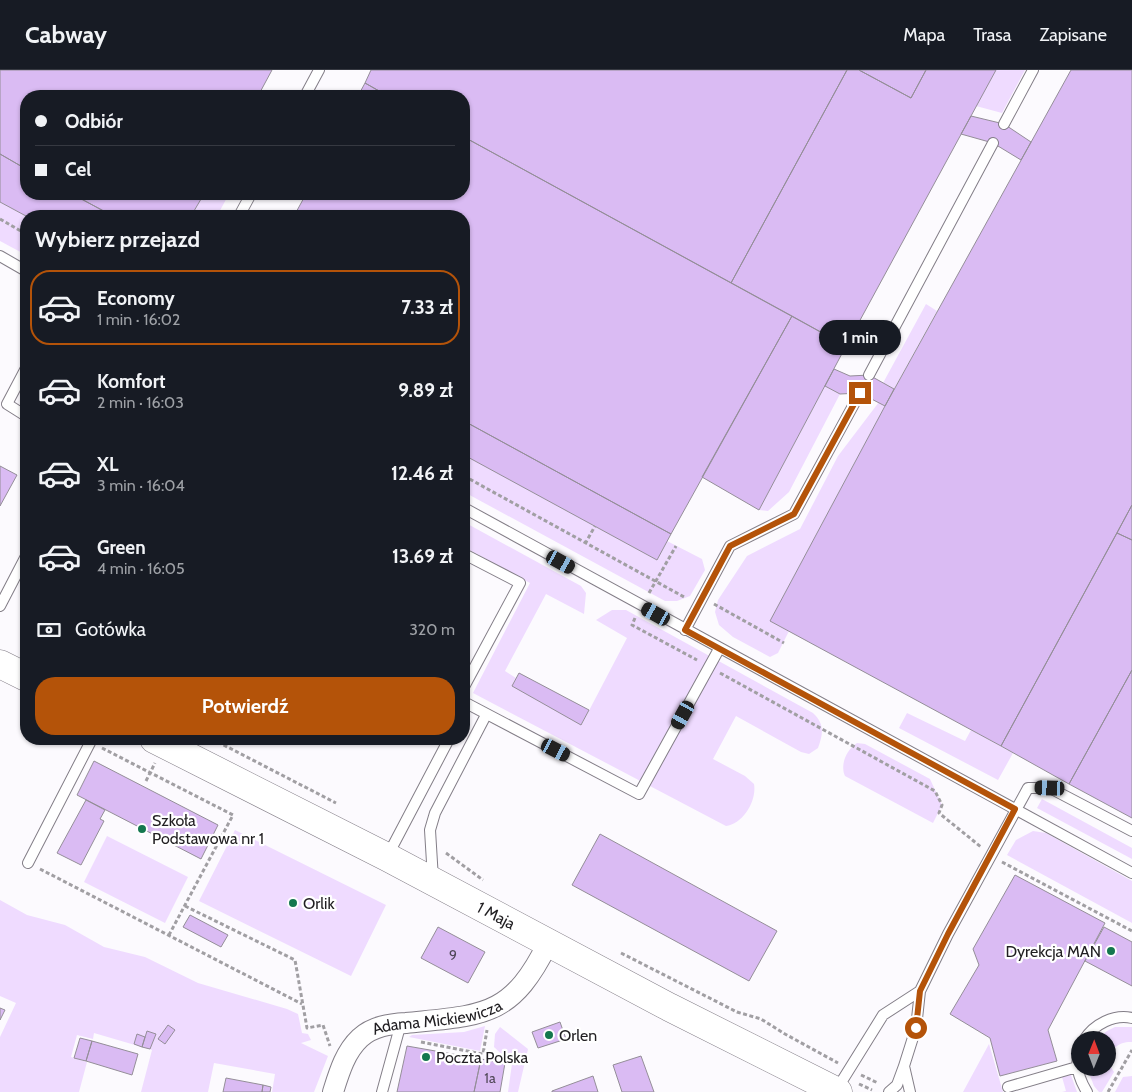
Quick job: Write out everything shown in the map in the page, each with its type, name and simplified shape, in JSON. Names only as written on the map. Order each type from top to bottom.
[{"type":"street","points":[[0,664],[20,675]]},
{"type":"street","name":"1 Maja","points":[[156,748],[387,857],[548,943],[844,1089]]},
{"type":"street","name":"Adama Mickiewicza","points":[[333,1092],[346,1058],[359,1039],[375,1028],[400,1028],[472,1014],[503,1004],[522,987],[548,943]]},
{"type":"lane","points":[[308,90],[320,70]]},
{"type":"lane","points":[[1004,124],[1033,70]]},
{"type":"lane","points":[[869,375],[993,144]]},
{"type":"lane","points":[[0,256],[20,268]]},
{"type":"lane","points":[[20,379],[7,404],[20,412]]},
{"type":"lane","points":[[685,630],[730,546],[794,514],[860,393]]},
{"type":"lane","points":[[470,511],[719,650],[1132,873]]},
{"type":"lane","points":[[470,557],[520,583],[470,676]]},
{"type":"lane","points":[[0,606],[20,568]]},
{"type":"lane","points":[[470,707],[639,794],[719,650]]},
{"type":"lane","points":[[434,882],[430,830],[435,812],[486,715]]},
{"type":"lane","points":[[28,863],[88,745]]},
{"type":"lane","points":[[387,857],[446,745]]},
{"type":"lane","points":[[886,1089],[897,1086],[904,1066],[916,1028],[920,991],[948,934],[1028,788],[1050,788],[1132,831]]},
{"type":"lane","points":[[844,1089],[882,1015],[920,991]]},
{"type":"lane","points":[[1092,1031],[1096,1026],[1111,1019],[1132,1018]]},
{"type":"lane","points":[[382,1092],[400,1028]]},
{"type":"lane","points":[[904,1066],[910,1092]]},
{"type":"lane","points":[[1008,1087],[1071,1069]]},
{"type":"lane","points":[[1079,1076],[1086,1092]]},
{"type":"path","points":[[0,219],[20,231]]},
{"type":"path","points":[[470,479],[685,598],[717,605],[784,643]]},
{"type":"path","points":[[585,544],[595,526]]},
{"type":"path","points":[[676,546],[632,624],[934,791],[942,805],[939,813],[991,856],[1132,932]]},
{"type":"path","points":[[100,745],[233,815],[169,935]]},
{"type":"path","points":[[224,745],[341,806]]},
{"type":"path","points":[[146,781],[150,773],[156,748]]},
{"type":"path","points":[[430,846],[444,852],[489,884]]},
{"type":"path","points":[[28,863],[302,1004]]},
{"type":"path","points":[[185,906],[295,960],[307,1028],[323,1026],[328,1045],[333,1046]]},
{"type":"path","points":[[618,952],[737,1012],[761,1018],[838,1063]]},
{"type":"path","points":[[400,1028],[404,1039],[483,1054],[486,1040]]},
{"type":"path","points":[[445,1054],[446,1047]]},
{"type":"path","points":[[1108,1092],[1132,1050]]},
{"type":"path","points":[[858,1073],[886,1089]]},
{"type":"path","points":[[844,1089],[872,1090]]},
{"type":"shaded area","points":[[996,70],[1025,70],[1002,113],[976,106]]},
{"type":"shaded area","points":[[200,200],[226,200],[220,210],[195,210]]},
{"type":"shaded area","points":[[0,202],[20,213],[20,252],[0,241]]},
{"type":"shaded area","points":[[926,304],[937,311],[894,389],[883,383]]},
{"type":"shaded area","points":[[825,386],[840,394],[789,492],[768,511],[759,510]]},
{"type":"shaded area","points":[[879,402],[885,406],[770,621],[789,631],[778,653],[770,657],[733,637],[719,625],[715,612],[718,600],[747,556],[800,529],[838,456]]},
{"type":"shaded area","points":[[470,458],[657,560],[667,541],[702,559],[705,570],[690,596],[677,601],[665,601],[470,495]]},
{"type":"shaded area","points":[[470,525],[581,586],[586,593],[584,614],[546,594],[505,671],[516,678],[512,686],[582,724],[627,638],[596,620],[612,610],[626,610],[813,713],[820,721],[822,729],[818,748],[809,754],[801,752],[736,716],[713,759],[745,776],[754,784],[754,791],[748,811],[738,821],[726,826],[473,693],[530,583],[470,550]]},
{"type":"shaded area","points":[[907,713],[965,741],[971,730],[1013,753],[998,780],[899,728]]},
{"type":"shaded area","points":[[857,743],[865,744],[930,779],[942,805],[933,823],[845,776],[843,767],[845,758]]},
{"type":"shaded area","points":[[1042,799],[1132,848],[1132,859],[1037,808]]},
{"type":"shaded area","name":"Orlik","points":[[235,830],[386,905],[351,976],[199,901]]},
{"type":"shaded area","points":[[1033,831],[1046,833],[1132,881],[1132,923],[1007,855],[1016,840]]},
{"type":"shaded area","points":[[107,836],[188,877],[165,923],[84,882]]},
{"type":"shaded area","points":[[0,900],[27,915],[65,925],[104,947],[145,957],[198,983],[287,1009],[298,1014],[302,1033],[308,1034],[311,1040],[301,1043],[328,1056],[314,1092],[272,1092],[275,1074],[214,1063],[208,1092],[141,1092],[152,1050],[94,1033],[93,1039],[77,1035],[71,1057],[87,1062],[79,1092],[0,1092],[0,1037],[16,1003],[0,996]]},
{"type":"shaded area","points":[[485,1026],[480,1051],[409,1037],[412,1035],[464,1032]]},
{"type":"shaded area","points":[[500,1027],[528,1049],[518,1092],[508,1092],[512,1064],[494,1047],[495,1034]]},
{"type":"shaded area","points":[[1115,1027],[1132,1027],[1132,1042],[1126,1042],[1116,1047],[1116,1031],[1107,1031]]},
{"type":"shaded area","points":[[989,1044],[1003,1092],[963,1092]]},
{"type":"shaded area","points":[[1071,1075],[1077,1092],[1062,1092],[1066,1091],[1062,1077]]},
{"type":"shaded area","points":[[1090,1076],[1112,1076],[1102,1092],[1099,1092]]},
{"type":"shaded area","points":[[1132,1076],[1132,1092],[1115,1092],[1123,1077]]},
{"type":"building","points":[[0,70],[272,70],[261,90],[20,90],[20,166],[0,154]]},
{"type":"building","points":[[371,70],[847,70],[731,283],[470,140],[470,90],[377,90],[365,83]]},
{"type":"building","points":[[847,70],[859,70],[911,98],[926,70],[996,70],[846,346],[731,283]]},
{"type":"building","points":[[859,70],[926,70],[911,98]]},
{"type":"building","points":[[1071,70],[1132,70],[1132,505],[1001,746],[770,621],[885,406]]},
{"type":"building","points":[[365,83],[377,90],[361,90]]},
{"type":"building","points":[[971,116],[1004,124],[1031,142],[1021,160],[993,143],[961,134]]},
{"type":"building","points":[[470,140],[792,316],[671,534],[470,424],[470,210],[297,210],[303,200],[470,200]]},
{"type":"building","points":[[0,154],[20,166],[20,200],[83,200],[102,210],[20,210],[20,213],[0,202]]},
{"type":"building","points":[[83,200],[200,200],[195,210],[102,210]]},
{"type":"building","points":[[792,316],[846,346],[759,510],[702,477]]},
{"type":"building","points":[[834,369],[850,376],[869,375],[894,389],[885,406],[860,393],[840,394],[825,386]]},
{"type":"building","points":[[470,424],[671,534],[657,560],[470,458]]},
{"type":"building","points":[[0,466],[17,475],[0,506]]},
{"type":"building","points":[[1132,505],[1132,540],[1117,533]]},
{"type":"building","points":[[1117,533],[1132,540],[1132,670],[1069,784],[1001,746]]},
{"type":"building","points":[[1132,670],[1132,818],[1069,784]]},
{"type":"building","points":[[519,673],[589,710],[581,725],[512,686]]},
{"type":"building","points":[[94,761],[218,825],[201,859],[77,795]]},
{"type":"building","points":[[86,800],[105,810],[100,819],[104,821],[81,865],[57,853]]},
{"type":"building","points":[[600,834],[777,931],[749,981],[572,885]]},
{"type":"building","points":[[1015,875],[1105,923],[1048,1030],[1057,1061],[1000,1076],[990,1038],[950,1014],[979,965],[973,949]]},
{"type":"building","points":[[190,915],[228,935],[221,947],[183,927]]},
{"type":"building","points":[[438,927],[485,952],[468,983],[421,958]]},
{"type":"building","name":"Dyrekcja MAN","points":[[1104,927],[1132,942],[1132,986],[1085,961]]},
{"type":"building","points":[[0,1008],[5,1010],[0,1020]]},
{"type":"building","name":"Orlen","points":[[560,1022],[566,1039],[538,1048],[532,1032]]},
{"type":"building","points":[[168,1025],[175,1030],[165,1044],[158,1039]]},
{"type":"building","points":[[147,1031],[156,1034],[150,1049],[142,1047]]},
{"type":"building","points":[[137,1034],[145,1037],[142,1047],[134,1044]]},
{"type":"building","points":[[80,1038],[92,1041],[86,1061],[74,1058]]},
{"type":"building","points":[[92,1041],[138,1054],[132,1075],[86,1061]]},
{"type":"building","points":[[407,1046],[481,1059],[474,1092],[397,1092]]},
{"type":"building","points":[[641,1056],[654,1092],[622,1092],[613,1065]]},
{"type":"building","points":[[481,1059],[505,1063],[500,1092],[474,1092]]},
{"type":"building","name":"Orlen","points":[[593,1076],[598,1092],[552,1092],[552,1091]]},
{"type":"building","points":[[226,1078],[263,1085],[262,1092],[223,1092]]},
{"type":"building","points":[[263,1085],[271,1087],[270,1092],[262,1092]]},
{"type":"place","name":"Szkoła Podstawowa nr 1","points":[[142,829]]},
{"type":"place","name":"Orlik","points":[[293,903]]},
{"type":"place","name":"Dyrekcja MAN","points":[[1111,951]]},
{"type":"place","name":"Orlen","points":[[549,1035]]},
{"type":"place","name":"Poczta Polska","points":[[426,1057]]},
{"type":"route","points":[[860,393],[794,514],[730,546],[685,630],[1015,809],[948,934],[920,991],[916,1028]]}]
